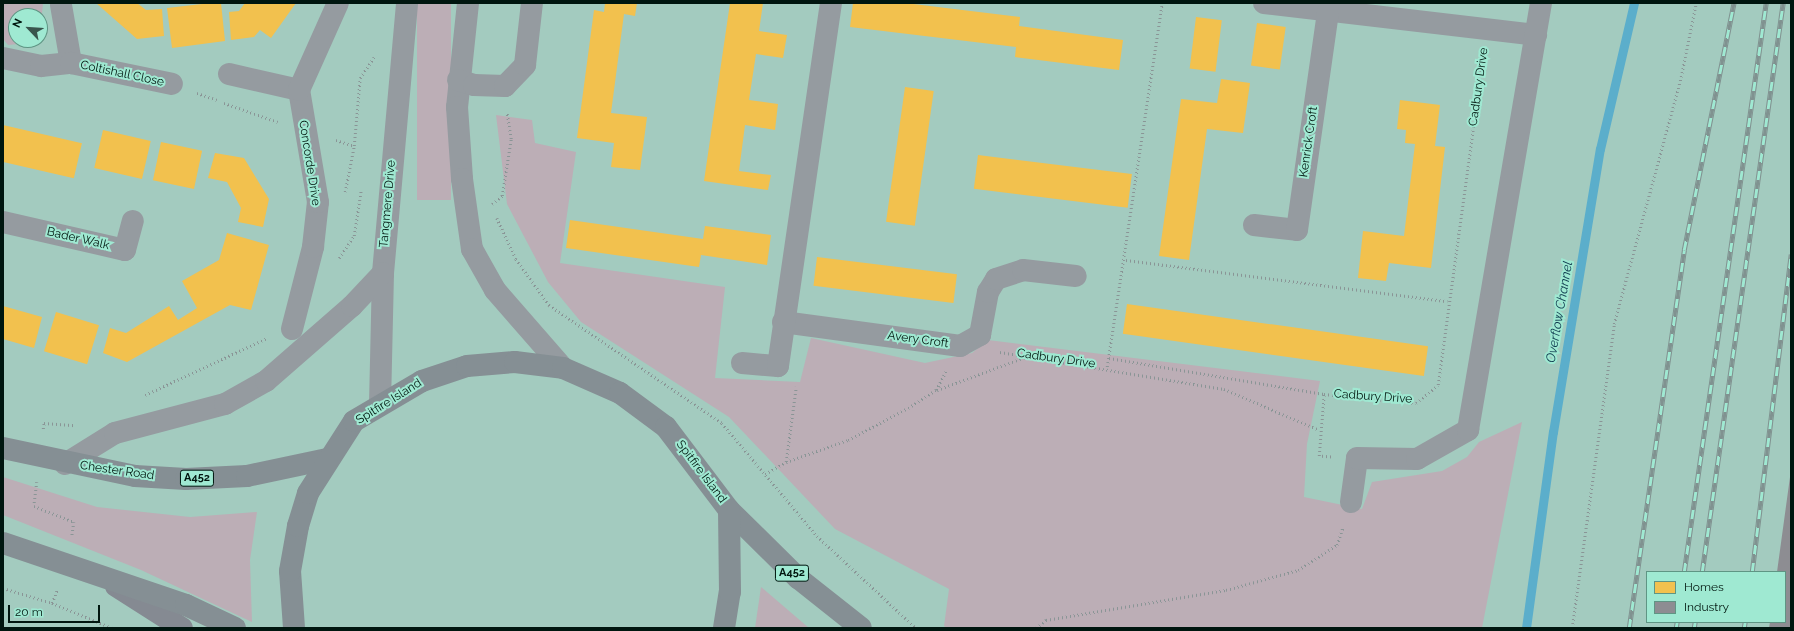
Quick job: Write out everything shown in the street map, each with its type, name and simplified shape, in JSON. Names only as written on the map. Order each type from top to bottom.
[{"type":"highway","name":"Spitfire Island","points":[[294,628],[290,571],[298,526],[308,493],[327,459],[354,421],[422,381],[467,366],[515,362],[562,368],[620,393],[666,427],[729,510],[730,592],[724,628]]},
{"type":"highway","name":"Chester Road","points":[[3,448],[65,464],[135,476],[186,479],[247,476],[327,459]]},
{"type":"highway","name":"A452","points":[[729,510],[798,578],[862,628]]},
{"type":"highway","points":[[3,543],[96,573],[186,605],[235,628]]},
{"type":"main road","points":[[96,573],[182,628]]},
{"type":"street","points":[[229,74],[299,90],[338,3]]},
{"type":"street","name":"Tangmere Drive","points":[[380,405],[383,273],[407,3]]},
{"type":"street","points":[[468,3],[458,80],[462,179],[472,248],[495,290],[562,368]]},
{"type":"street","points":[[458,80],[474,85],[506,86],[525,65],[532,3]]},
{"type":"street","points":[[742,363],[778,366],[783,322],[831,3]]},
{"type":"street","points":[[1264,3],[1328,12],[1488,27],[1536,35]]},
{"type":"street","points":[[1351,502],[1357,458],[1417,459],[1468,430],[1536,35],[1540,3]]},
{"type":"street","name":"Coltishall Close","points":[[61,5],[71,63]]},
{"type":"street","name":"Kenrick Croft","points":[[1254,226],[1297,230],[1328,12]]},
{"type":"street","name":"Coltishall Close","points":[[3,58],[41,66],[71,63],[172,84]]},
{"type":"street","name":"Concorde Drive","points":[[292,329],[313,247],[318,202],[304,131],[299,90]]},
{"type":"street","name":"Bader Walk","points":[[3,222],[125,250],[133,221]]},
{"type":"street","name":"Avery Croft","points":[[783,322],[960,346],[980,335],[988,292],[996,279],[1023,270],[1076,276]]},
{"type":"street","points":[[65,464],[115,433],[225,404],[266,380],[352,306],[383,273]]},
{"type":"path","points":[[1108,367],[1126,260],[1162,3]]},
{"type":"path","points":[[1572,628],[1614,324],[1681,77],[1696,3]]},
{"type":"path","name":"Cadbury Drive","points":[[960,346],[1108,367],[1224,389],[1319,430],[1324,394],[1416,403],[1438,385],[1447,301],[1488,27]]},
{"type":"path","points":[[343,200],[354,146],[360,78],[374,57],[375,49]]},
{"type":"path","points":[[172,84],[304,131],[354,146]]},
{"type":"path","points":[[1126,260],[1447,301]]},
{"type":"path","points":[[141,397],[292,329]]},
{"type":"path","points":[[936,390],[960,346]]},
{"type":"path","points":[[765,474],[786,462],[848,440],[936,390],[1030,355]]},
{"type":"path","points":[[1109,358],[1324,394]]},
{"type":"path","points":[[786,462],[797,378]]},
{"type":"path","points":[[52,603],[67,564],[74,522],[34,506],[44,423],[83,426]]},
{"type":"path","points":[[1319,430],[1319,456]]},
{"type":"path","points":[[1036,628],[1046,620],[1226,590],[1298,570],[1337,545],[1351,502]]},
{"type":"path","points":[[3,588],[52,603],[112,628]]},
{"type":"shaded area","points":[[3,3],[43,3],[43,8],[8,8],[8,45],[3,39]]},
{"type":"shaded area","points":[[417,3],[451,3],[451,200],[417,200]]},
{"type":"shaded area","points":[[496,115],[532,120],[535,143],[576,152],[560,263],[725,287],[715,378],[800,382],[811,338],[925,363],[972,353],[988,340],[1320,381],[1307,444],[1304,497],[1362,509],[1372,482],[1442,471],[1467,457],[1479,442],[1522,422],[1482,628],[947,628],[944,626],[949,589],[835,529],[729,417],[581,322],[548,282],[507,204]]},
{"type":"shaded area","points":[[3,477],[97,507],[190,517],[257,512],[250,560],[252,622],[141,570],[3,515]]},
{"type":"shaded area","points":[[761,587],[809,628],[755,628]]},
{"type":"building: Homes","points":[[96,3],[137,3],[146,10],[162,9],[164,36],[137,39]]},
{"type":"building: Homes","points":[[221,3],[225,41],[172,48],[167,8]]},
{"type":"building: Homes","points":[[245,3],[296,3],[271,38],[260,30],[254,37],[231,40],[229,12],[239,11]]},
{"type":"building: Homes","points":[[605,3],[637,3],[635,16],[624,14],[611,113],[647,117],[640,170],[611,167],[614,143],[577,138],[594,10],[604,12]]},
{"type":"building: Homes","points":[[730,3],[763,3],[759,31],[787,35],[783,58],[756,54],[749,100],[778,104],[775,130],[745,125],[739,171],[771,175],[768,190],[704,181]]},
{"type":"building: Homes","points":[[853,3],[905,3],[1020,17],[1019,26],[1123,40],[1119,70],[1015,57],[1016,47],[850,27]]},
{"type":"building: Homes","points":[[1196,17],[1222,20],[1215,72],[1190,69]]},
{"type":"building: Homes","points":[[1257,23],[1286,27],[1280,70],[1251,66]]},
{"type":"building: Homes","points":[[1221,79],[1250,83],[1243,133],[1207,129],[1189,260],[1159,256],[1181,99],[1217,103]]},
{"type":"building: Homes","points":[[905,87],[934,91],[915,226],[886,222]]},
{"type":"building: Homes","points":[[1400,100],[1440,105],[1435,146],[1445,147],[1431,268],[1389,263],[1386,281],[1358,278],[1363,231],[1404,236],[1415,144],[1405,143],[1406,130],[1397,129]]},
{"type":"building: Homes","points":[[3,125],[82,143],[74,178],[3,162]]},
{"type":"building: Homes","points":[[103,130],[151,141],[142,179],[94,168]]},
{"type":"building: Homes","points":[[161,142],[202,151],[194,189],[153,180]]},
{"type":"building: Homes","points":[[215,153],[244,158],[269,199],[263,227],[238,222],[241,208],[227,182],[208,178]]},
{"type":"building: Homes","points":[[978,155],[1132,174],[1128,208],[974,189]]},
{"type":"building: Homes","points":[[570,220],[703,239],[705,226],[771,235],[767,265],[701,255],[699,267],[566,248]]},
{"type":"building: Homes","points":[[227,233],[269,245],[251,310],[230,305],[127,362],[103,353],[110,328],[126,333],[169,306],[178,320],[197,308],[182,281],[219,260]]},
{"type":"building: Homes","points":[[817,257],[957,274],[953,303],[813,286]]},
{"type":"building: Homes","points":[[1127,304],[1428,346],[1424,376],[1123,334]]},
{"type":"building: Homes","points":[[3,306],[42,317],[34,348],[3,339]]},
{"type":"building: Homes","points":[[56,312],[99,325],[87,364],[44,351]]},
{"type":"building: Industry","points":[[1790,477],[1791,628],[1769,628],[1770,623],[1786,623],[1786,571],[1777,571]]},
{"type":"waterway","name":"Overflow Channel","points":[[1526,628],[1553,432],[1600,149],[1634,3]]},
{"type":"railway","points":[[1629,628],[1684,250],[1734,3]]},
{"type":"railway","points":[[1684,571],[1766,3]]},
{"type":"railway","points":[[1702,571],[1783,3]]},
{"type":"railway","points":[[1752,571],[1791,254]]},
{"type":"railway","points":[[1676,628],[1677,623]]},
{"type":"railway","points":[[1694,628],[1695,623]]},
{"type":"railway","points":[[1744,628],[1745,623]]}]
